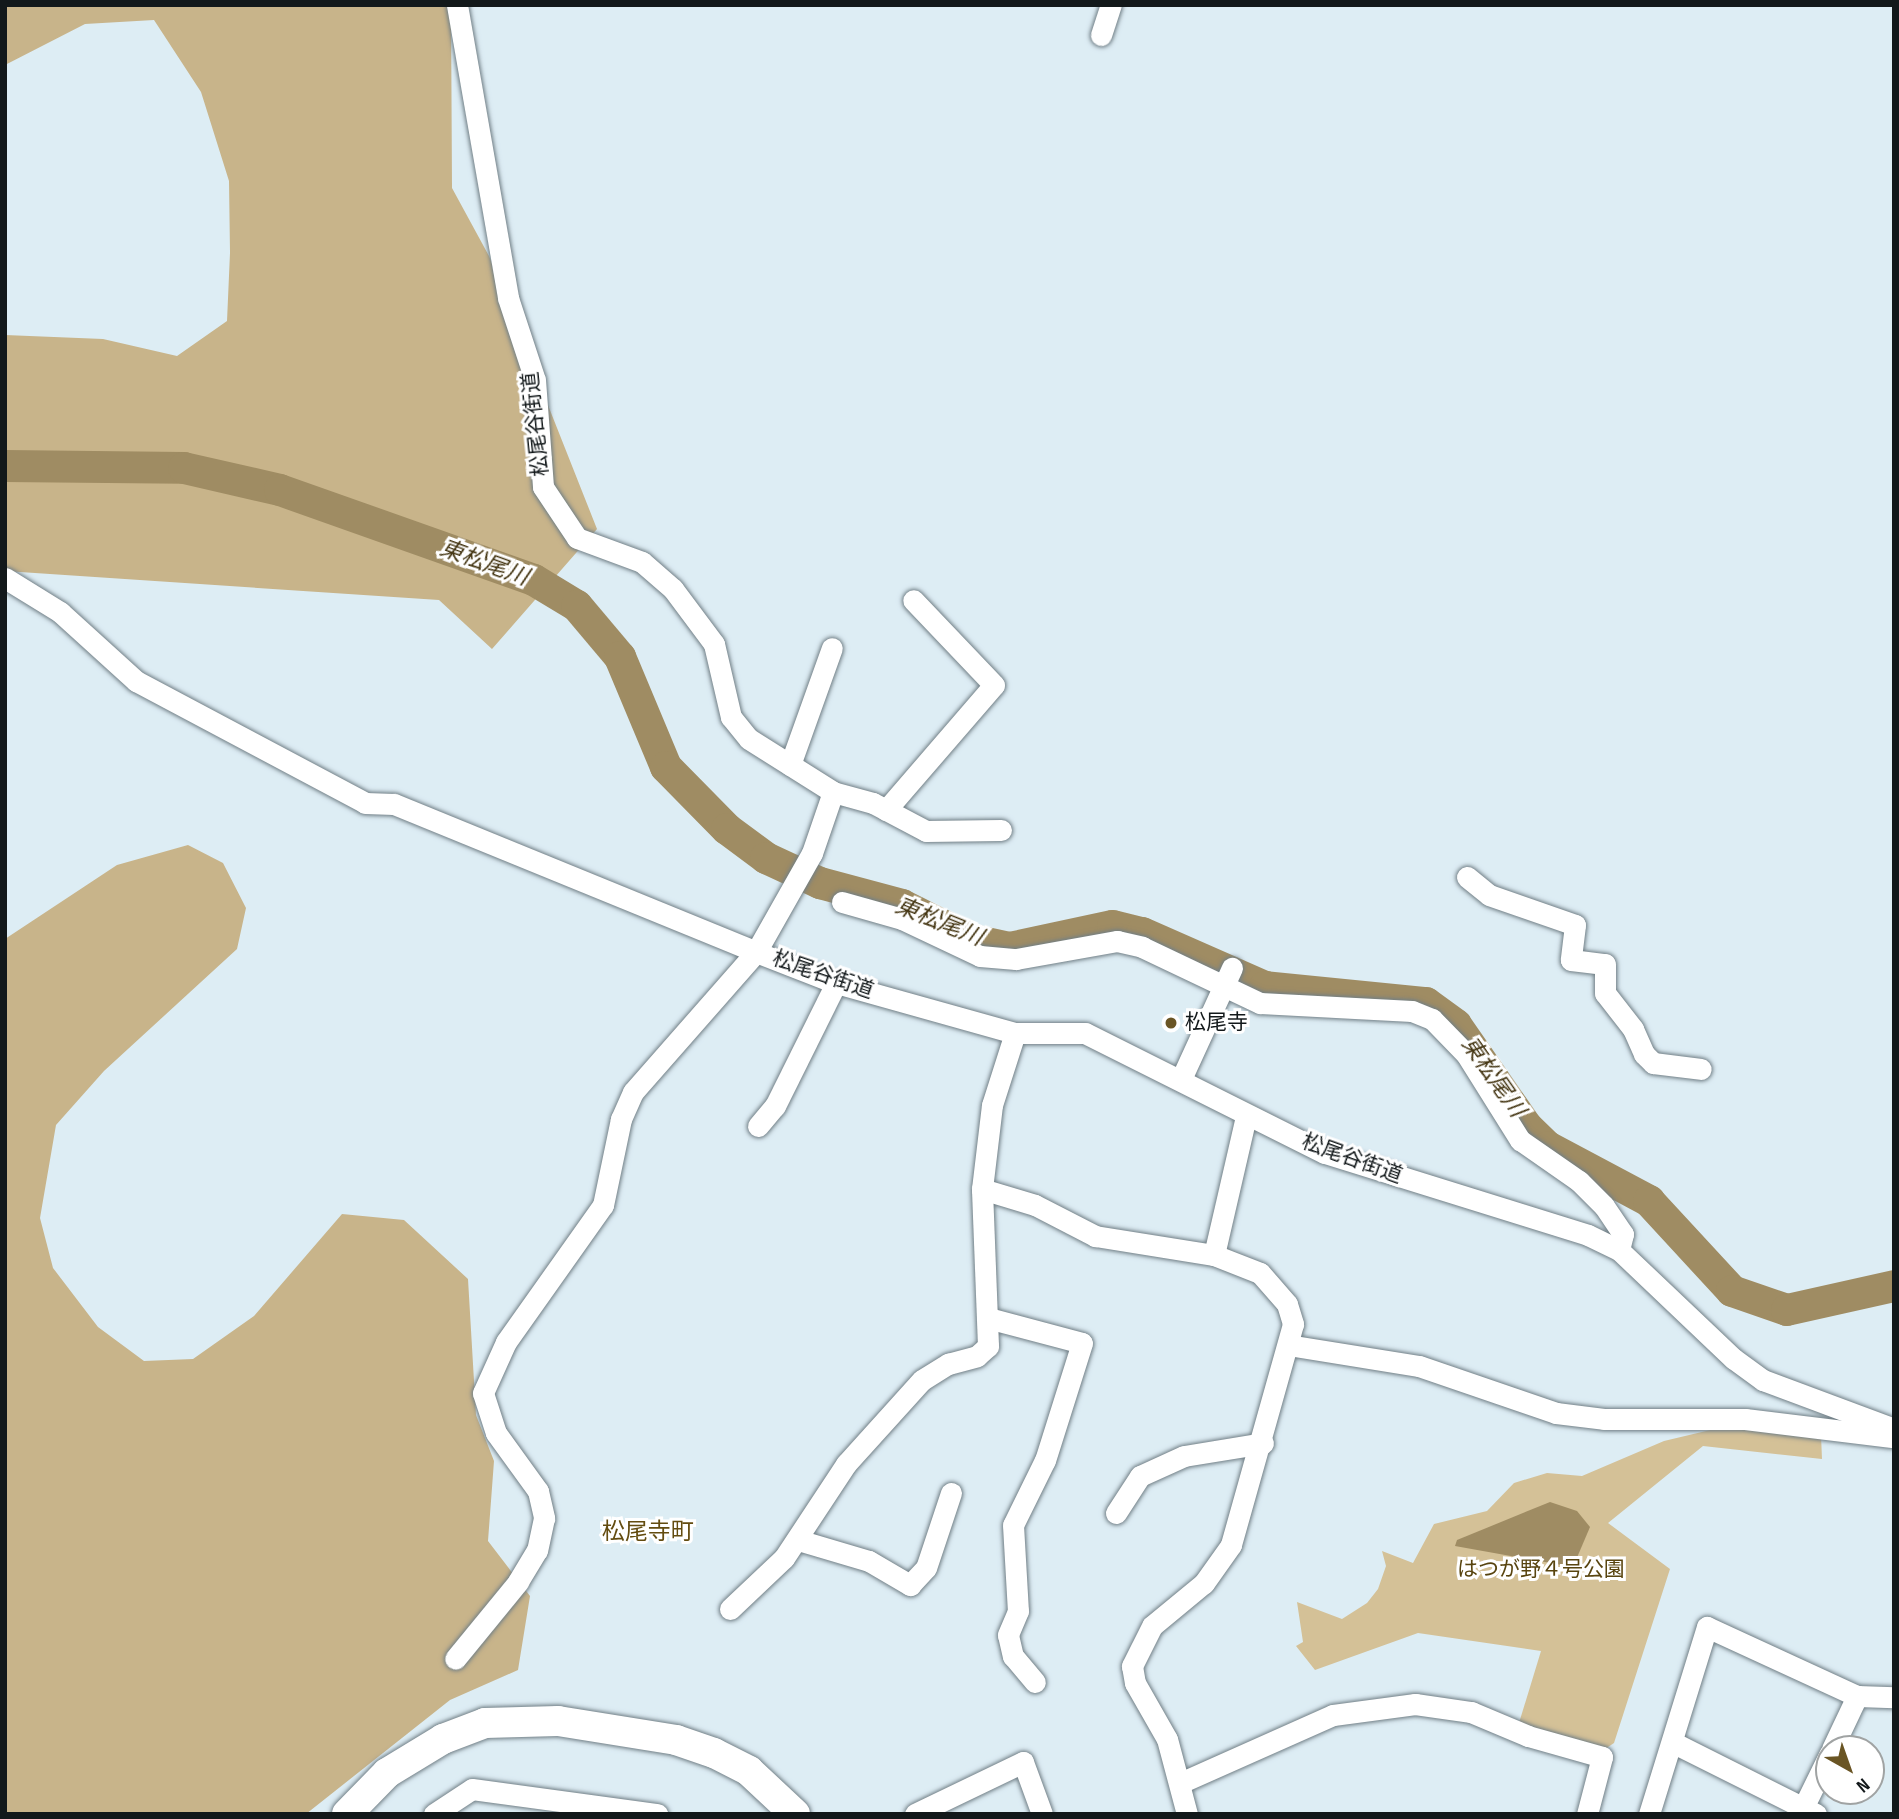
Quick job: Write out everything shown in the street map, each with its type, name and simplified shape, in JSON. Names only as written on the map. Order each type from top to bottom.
[{"type":"street","name":"松尾谷街道","points":[[457,5],[508,298],[535,380],[543,487],[577,538],[642,562],[673,589],[714,644],[731,718],[749,739],[833,792],[812,853],[793,882],[756,952],[836,983],[1015,1033],[1085,1033],[1182,1077],[1246,1116],[1325,1153],[1619,1250],[1734,1359],[1763,1380],[1894,1429]]},
{"type":"street","points":[[1101,34],[1111,5]]},
{"type":"street","points":[[5,578],[60,612],[136,681],[365,803],[394,804],[756,952],[633,1093],[621,1119],[603,1205],[506,1342],[483,1394],[496,1433],[538,1491],[544,1518],[537,1550],[519,1582],[455,1659]]},
{"type":"street","points":[[886,810],[994,685],[913,600]]},
{"type":"street","points":[[790,765],[832,648]]},
{"type":"street","points":[[833,792],[886,810],[926,831],[1001,831]]},
{"type":"street","points":[[1467,877],[1489,895],[1575,925],[1571,960],[1605,964],[1605,993],[1644,1054],[1653,1063],[1701,1069]]},
{"type":"street","points":[[842,902],[902,919],[979,956],[1016,959],[1117,942],[1142,947],[1227,979],[1260,1003],[1412,1011],[1432,1019],[1466,1054],[1520,1140],[1579,1181],[1604,1206],[1623,1234],[1619,1250]]},
{"type":"street","points":[[1182,1077],[1227,979]]},
{"type":"street","points":[[758,1126],[775,1106],[836,983]]},
{"type":"street","points":[[730,1609],[799,1540],[846,1464],[922,1380],[948,1364],[977,1356],[988,1346],[982,1189],[992,1105],[1015,1033]]},
{"type":"street","points":[[1214,1255],[1246,1116]]},
{"type":"street","points":[[982,1189],[1035,1205],[1095,1236],[1214,1255],[1275,1285],[1293,1324],[1263,1443],[1231,1545],[1204,1583],[1152,1626],[1132,1666],[1135,1683],[1167,1739],[1187,1814]]},
{"type":"street","points":[[988,1318],[1082,1343],[1045,1460],[1013,1525],[1018,1611],[1008,1635],[1013,1656],[1035,1682]]},
{"type":"street","points":[[1288,1345],[1419,1366],[1556,1413],[1604,1419],[1745,1419],[1894,1437]]},
{"type":"street","points":[[1116,1513],[1140,1476],[1184,1456],[1263,1443]]},
{"type":"street","points":[[799,1540],[869,1561],[910,1585],[926,1568],[951,1493]]},
{"type":"street","points":[[1649,1814],[1709,1620],[1857,1696],[1894,1697]]},
{"type":"street","points":[[1839,1735],[1857,1696]]},
{"type":"street","points":[[1180,1783],[1333,1715],[1415,1704],[1471,1713],[1528,1736],[1602,1757],[1587,1814]]},
{"type":"street","points":[[346,1814],[387,1773],[443,1739],[485,1723],[558,1721],[676,1740],[714,1753],[749,1771],[795,1814]]},
{"type":"street","points":[[1672,1742],[1809,1811],[1815,1794]]},
{"type":"street","points":[[916,1814],[1023,1762],[1042,1814]]},
{"type":"street","points":[[433,1814],[472,1788],[556,1805],[657,1814]]},
{"type":"green space","name":"はつが野４号公園","points":[[1727,1426],[1821,1435],[1822,1459],[1703,1446],[1608,1523],[1670,1569],[1614,1743],[1605,1749],[1519,1723],[1541,1651],[1418,1633],[1315,1670],[1296,1646],[1303,1642],[1297,1602],[1342,1619],[1367,1603],[1378,1589],[1386,1566],[1382,1551],[1413,1563],[1434,1524],[1487,1511],[1514,1483],[1547,1473],[1582,1476],[1664,1441]]},
{"type":"shaded area","points":[[5,5],[451,5],[452,188],[489,256],[597,529],[492,649],[439,600],[5,571],[5,335],[103,339],[177,356],[227,321],[230,253],[229,181],[201,92],[154,20],[85,24],[5,65]]},
{"type":"shaded area","points":[[188,845],[223,863],[246,908],[237,949],[104,1071],[56,1125],[40,1218],[53,1268],[98,1327],[144,1361],[193,1359],[254,1316],[342,1214],[404,1220],[468,1279],[476,1415],[494,1461],[488,1541],[530,1596],[518,1670],[450,1700],[306,1814],[5,1814],[5,939],[117,865]]},
{"type":"shaded area","points":[[1550,1502],[1577,1511],[1590,1527],[1573,1567],[1455,1546],[1457,1540]]},
{"type":"waterway","name":"東松尾川","points":[[5,466],[184,468],[280,490],[534,580],[577,606],[620,657],[666,767],[727,829],[766,858],[820,883],[902,905],[972,940],[1010,948],[1113,926],[1142,933],[1265,987],[1426,1003],[1456,1025],[1527,1127],[1548,1147],[1649,1201],[1732,1291],[1787,1310],[1894,1286]]},
{"type":"place","name":"松尾寺","points":[[1171,1023]]},
{"type":"district","name":"松尾寺町","points":[[648,1532]]}]
